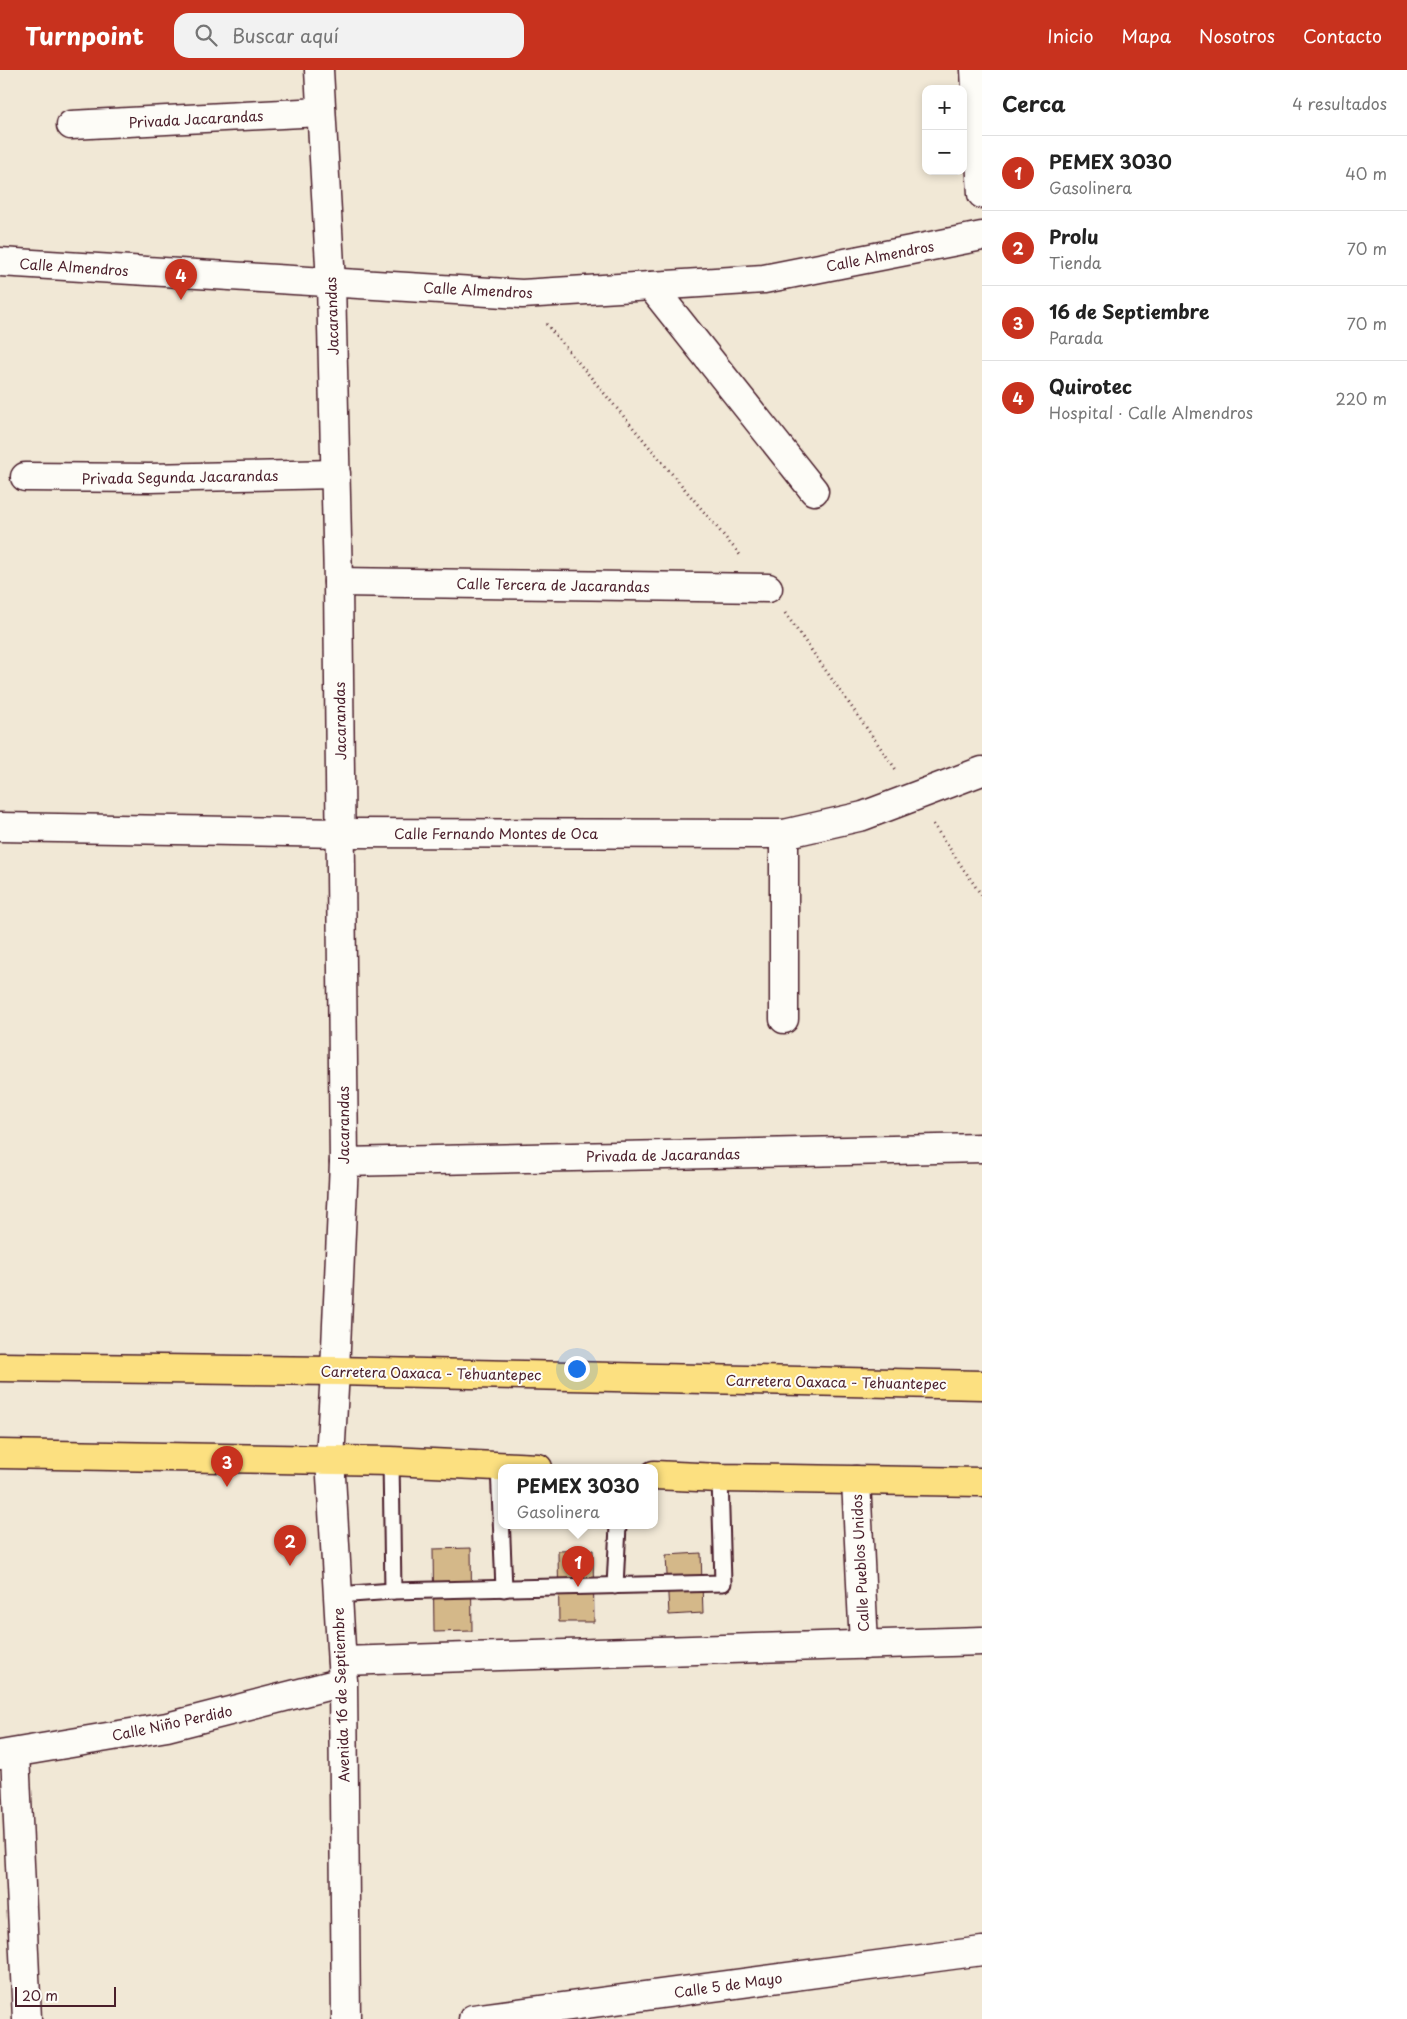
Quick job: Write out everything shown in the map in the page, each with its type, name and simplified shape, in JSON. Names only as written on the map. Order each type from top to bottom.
[{"type":"main road","name":"Carretera Oaxaca - Tehuantepec","points":[[0,1367],[335,1371],[982,1385]]},
{"type":"main road","points":[[0,1454],[391,1460],[498,1466]]},
{"type":"main road","points":[[658,1475],[720,1478],[982,1482]]},
{"type":"street","name":"Jacarandas","points":[[319,70],[331,283],[338,582],[344,1162],[335,1371]]},
{"type":"street","points":[[975,70],[982,194]]},
{"type":"street","name":"Privada Jacarandas","points":[[71,126],[321,112]]},
{"type":"street","name":"Calle Almendros","points":[[0,262],[522,294],[764,279],[982,236]]},
{"type":"street","points":[[651,286],[814,491]]},
{"type":"street","name":"Privada Segunda Jacarandas","points":[[25,478],[150,478],[336,474]]},
{"type":"street","name":"Calle Tercera de Jacarandas","points":[[338,582],[768,588]]},
{"type":"street","name":"Calle Fernando Montes de Oca","points":[[0,827],[341,833],[784,834],[864,816],[982,771]]},
{"type":"street","points":[[784,834],[784,1019]]},
{"type":"street","name":"Privada de Jacarandas","points":[[344,1162],[982,1148]]},
{"type":"street","name":"Avenida 16 de Septiembre","points":[[335,1371],[330,1459],[342,1672],[346,2019]]},
{"type":"street","name":"Calle Pueblos Unidos","points":[[856,1480],[864,1645]]},
{"type":"street","name":"Calle Niño Perdido","points":[[7,1754],[167,1727],[342,1672],[864,1645],[982,1641]]},
{"type":"street","points":[[7,1754],[27,2019]]},
{"type":"street","name":"Calle 5 de Mayo","points":[[473,2019],[982,1951]]},
{"type":"lane","points":[[391,1460],[393,1591]]},
{"type":"lane","points":[[338,1594],[723,1583],[720,1478]]},
{"type":"lane","points":[[502,1529],[504,1589]]},
{"type":"lane","points":[[615,1586],[618,1529]]},
{"type":"path","points":[[522,294],[768,588],[982,896]]},
{"type":"building","points":[[471,1548],[472,1631],[434,1632],[433,1549]]},
{"type":"building","points":[[593,1550],[594,1622],[559,1622],[558,1551]]},
{"type":"building","points":[[701,1553],[703,1613],[669,1615],[666,1555]]},
{"type":"place","name":"Quirotec","points":[[181,300]]},
{"type":"place","name":"16 de Septiembre","points":[[227,1487]]},
{"type":"place","name":"Prolu","points":[[290,1566]]},
{"type":"place","name":"PEMEX 3030","points":[[578,1587]]}]
